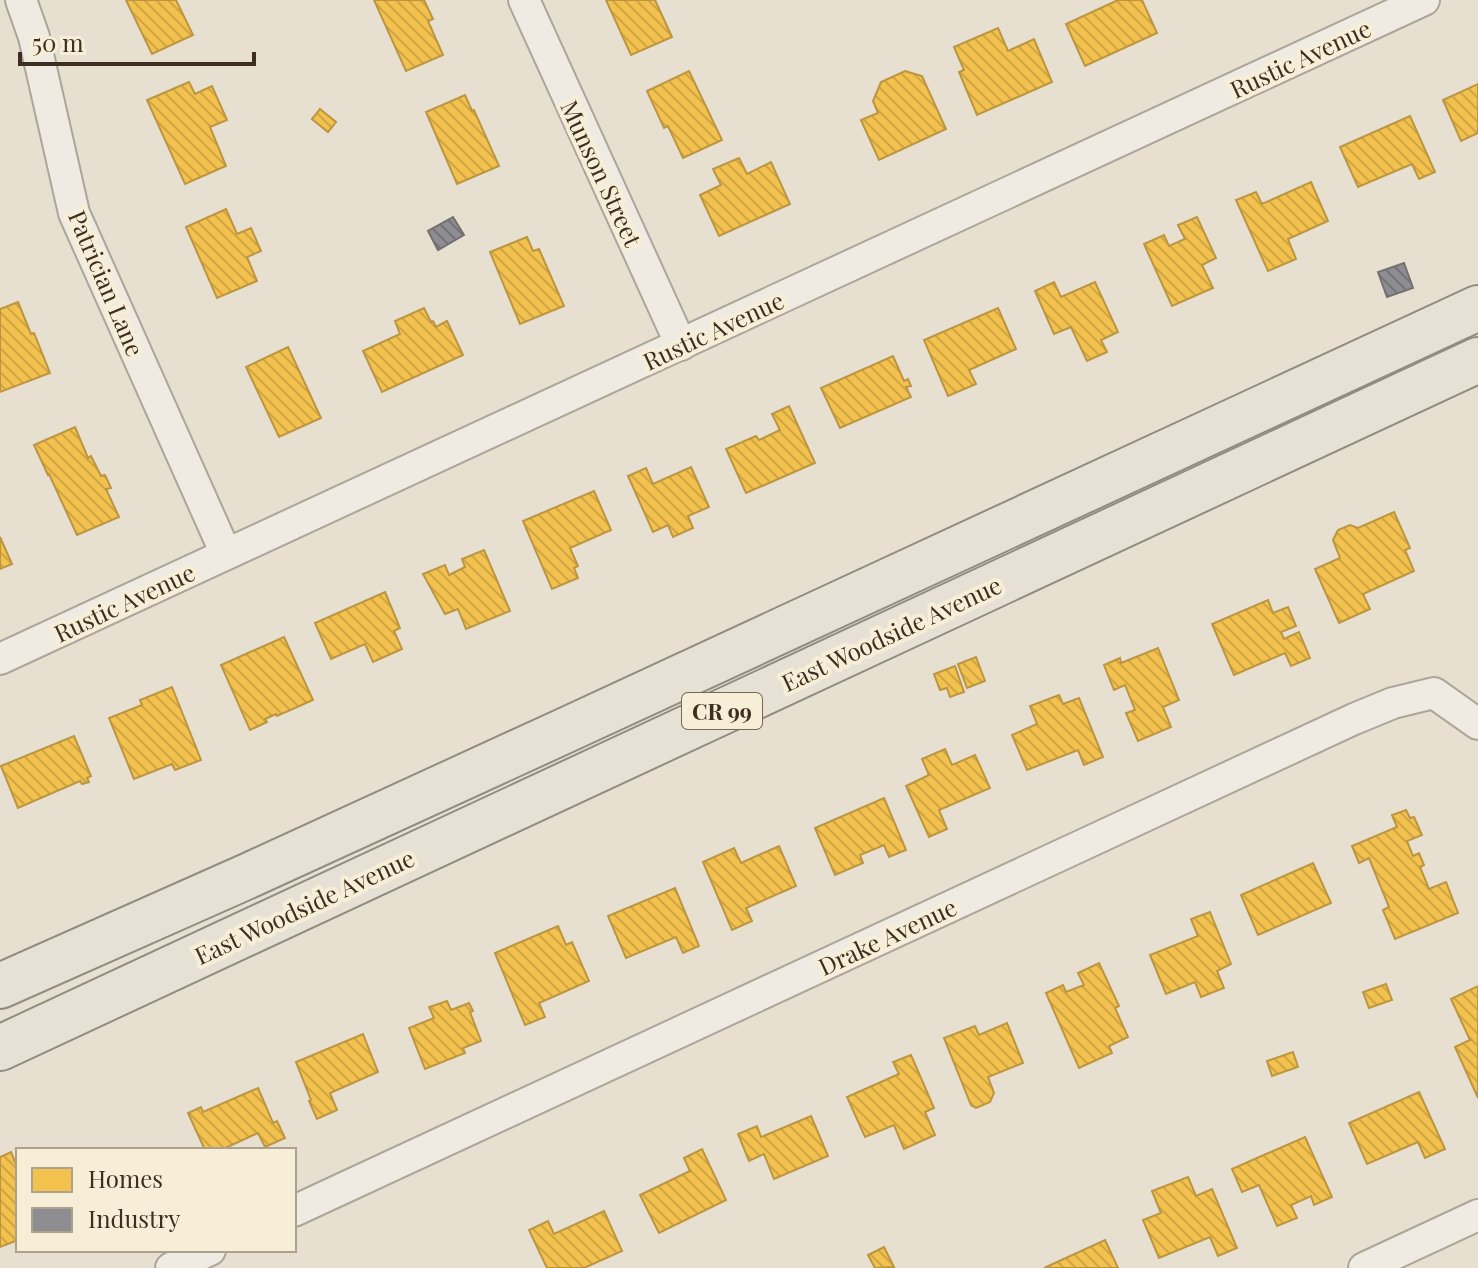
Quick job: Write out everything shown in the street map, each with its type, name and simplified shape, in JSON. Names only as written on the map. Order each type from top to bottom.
[{"type":"main road","name":"East Woodside Avenue","points":[[0,986],[579,725],[1478,308]]},
{"type":"main road","name":"East Woodside Avenue","points":[[0,1048],[1478,360]]},
{"type":"street","name":"Patrician Lane","points":[[21,0],[34,37],[74,213],[226,554]]},
{"type":"street","name":"Munson Street","points":[[524,0],[681,345]]},
{"type":"street","name":"Rustic Avenue","points":[[0,659],[1424,0]]},
{"type":"street","name":"Drake Avenue","points":[[296,1210],[1354,719],[1393,703],[1434,693],[1478,724]]},
{"type":"street","points":[[1364,1268],[1478,1215]]},
{"type":"street","points":[[171,1268],[206,1252]]},
{"type":"building: Homes","points":[[126,0],[176,0],[193,35],[152,54]]},
{"type":"building: Homes","points":[[374,0],[424,0],[433,19],[428,21],[443,55],[406,71]]},
{"type":"building: Homes","points":[[606,0],[655,0],[672,37],[631,55]]},
{"type":"building: Homes","points":[[1118,0],[1142,0],[1157,33],[1085,66],[1066,24]]},
{"type":"building: Homes","points":[[998,28],[1008,51],[1034,39],[1052,82],[977,115],[959,72],[964,70],[954,47]]},
{"type":"building: Homes","points":[[689,71],[722,140],[683,158],[668,126],[664,128],[647,91]]},
{"type":"building: Homes","points":[[905,71],[922,76],[946,129],[879,160],[861,120],[878,113],[873,101],[881,82]]},
{"type":"building: Homes","points":[[189,82],[195,94],[212,86],[227,120],[210,127],[226,166],[185,184],[147,100]]},
{"type":"building: Homes","points":[[1478,84],[1478,133],[1461,141],[1443,100]]},
{"type":"building: Homes","points":[[465,95],[499,166],[457,184],[426,112]]},
{"type":"building: Homes","points":[[320,109],[336,122],[328,132],[312,119]]},
{"type":"building: Homes","points":[[1410,116],[1435,172],[1419,179],[1412,164],[1358,187],[1340,147]]},
{"type":"building: Homes","points":[[739,158],[747,174],[771,162],[790,204],[719,236],[700,195],[721,185],[713,169]]},
{"type":"building: Homes","points":[[1311,182],[1328,221],[1288,239],[1296,259],[1268,271],[1236,200],[1256,192],[1262,204]]},
{"type":"building: Homes","points":[[226,209],[237,234],[251,228],[261,251],[247,257],[257,281],[217,298],[186,227]]},
{"type":"building: Homes","points":[[1197,217],[1216,258],[1202,265],[1213,288],[1172,306],[1144,244],[1164,235],[1169,246],[1185,239],[1178,225]]},
{"type":"building: Homes","points":[[527,237],[533,251],[539,249],[564,306],[520,324],[490,252]]},
{"type":"building: Homes","points":[[1054,282],[1061,297],[1095,282],[1118,332],[1101,340],[1107,352],[1087,361],[1071,327],[1054,334],[1035,291]]},
{"type":"building: Homes","points":[[18,302],[50,373],[0,392],[0,309]]},
{"type":"building: Homes","points":[[424,308],[436,327],[447,321],[463,355],[382,392],[363,351],[400,334],[395,321]]},
{"type":"building: Homes","points":[[998,308],[1016,349],[969,370],[976,384],[948,396],[924,340]]},
{"type":"building: Homes","points":[[288,347],[321,418],[279,437],[246,367]]},
{"type":"building: Homes","points":[[893,356],[904,381],[908,379],[911,386],[906,387],[911,397],[840,428],[821,388]]},
{"type":"building: Homes","points":[[789,406],[815,463],[746,493],[726,449],[756,436],[759,440],[780,430],[772,414]]},
{"type":"building: Homes","points":[[75,427],[88,458],[91,456],[101,476],[105,475],[111,488],[106,489],[119,517],[77,535],[34,445]]},
{"type":"building: Homes","points":[[691,467],[709,507],[688,516],[693,528],[673,537],[668,525],[653,532],[628,476],[646,468],[653,484]]},
{"type":"building: Homes","points":[[594,491],[611,530],[570,548],[578,566],[574,568],[578,578],[552,589],[523,521]]},
{"type":"building: Homes","points":[[1394,512],[1410,548],[1405,550],[1414,571],[1363,594],[1370,609],[1339,623],[1315,569],[1340,558],[1333,540],[1338,530],[1350,525],[1358,528]]},
{"type":"building: Homes","points":[[0,537],[12,564],[0,569]]},
{"type":"building: Homes","points":[[484,550],[510,611],[466,629],[458,609],[445,614],[423,574],[445,565],[449,575],[465,567],[462,559]]},
{"type":"building: Homes","points":[[385,592],[400,628],[394,631],[402,649],[373,662],[365,644],[331,659],[315,623]]},
{"type":"building: Homes","points":[[1268,600],[1273,613],[1288,607],[1296,626],[1281,632],[1284,639],[1299,632],[1310,658],[1291,666],[1285,653],[1234,675],[1212,624]]},
{"type":"building: Homes","points":[[284,637],[313,700],[265,719],[267,722],[250,730],[221,665]]},
{"type":"building: Homes","points":[[1158,648],[1179,700],[1163,707],[1171,727],[1138,741],[1126,713],[1135,710],[1125,685],[1114,690],[1104,665],[1120,658],[1121,663]]},
{"type":"building: Homes","points":[[976,657],[985,681],[967,688],[958,664]]},
{"type":"building: Homes","points":[[955,666],[964,692],[950,697],[947,688],[940,690],[934,674]]},
{"type":"building: Homes","points":[[172,687],[201,760],[175,770],[172,764],[134,779],[109,718],[142,705],[140,700]]},
{"type":"building: Homes","points":[[1059,695],[1063,704],[1079,698],[1103,757],[1084,765],[1078,750],[1027,770],[1012,735],[1037,724],[1030,706]]},
{"type":"building: Homes","points":[[74,736],[91,776],[87,778],[89,782],[82,784],[80,781],[18,808],[1,766]]},
{"type":"building: Homes","points":[[945,749],[952,765],[975,755],[990,788],[939,810],[947,829],[929,837],[906,786],[929,775],[922,759]]},
{"type":"building: Homes","points":[[884,798],[906,850],[889,857],[884,845],[860,855],[863,863],[835,875],[815,828]]},
{"type":"building: Homes","points":[[1406,810],[1410,818],[1414,817],[1422,835],[1407,841],[1413,856],[1419,853],[1424,865],[1420,867],[1429,889],[1446,882],[1458,913],[1395,939],[1383,910],[1389,907],[1369,858],[1359,863],[1352,846],[1397,827],[1392,815]]},
{"type":"building: Homes","points":[[779,846],[796,886],[746,908],[752,921],[732,930],[703,862],[734,848],[741,863]]},
{"type":"building: Homes","points":[[1313,863],[1331,903],[1258,935],[1241,895]]},
{"type":"building: Homes","points":[[675,888],[699,946],[683,953],[676,937],[626,958],[608,916]]},
{"type":"building: Homes","points":[[1210,912],[1231,964],[1217,971],[1224,988],[1201,997],[1195,982],[1166,994],[1150,955],[1198,936],[1191,919]]},
{"type":"building: Homes","points":[[558,926],[566,945],[572,942],[589,981],[539,1003],[545,1017],[525,1025],[495,953]]},
{"type":"building: Homes","points":[[1099,963],[1119,1006],[1115,1008],[1128,1037],[1109,1046],[1112,1053],[1079,1068],[1046,993],[1063,985],[1066,992],[1084,985],[1078,973]]},
{"type":"building: Homes","points":[[1386,984],[1392,1000],[1369,1008],[1363,992]]},
{"type":"building: Homes","points":[[1478,986],[1478,1098],[1455,1047],[1470,1040],[1451,999]]},
{"type":"building: Homes","points":[[447,1001],[451,1010],[469,1003],[481,1041],[463,1048],[465,1053],[425,1069],[409,1028],[434,1018],[429,1007]]},
{"type":"building: Homes","points":[[1007,1023],[1023,1063],[988,1077],[994,1093],[990,1102],[976,1108],[971,1105],[944,1038],[975,1026],[979,1035]]},
{"type":"building: Homes","points":[[363,1034],[378,1072],[330,1093],[337,1110],[317,1119],[296,1062]]},
{"type":"building: Homes","points":[[1293,1052],[1298,1067],[1272,1076],[1267,1061]]},
{"type":"building: Homes","points":[[911,1055],[934,1108],[925,1112],[935,1135],[904,1149],[894,1125],[865,1137],[847,1097],[899,1074],[893,1062]]},
{"type":"building: Homes","points":[[258,1088],[273,1123],[277,1121],[285,1138],[265,1147],[258,1133],[225,1148],[204,1148],[188,1113],[201,1107],[203,1112]]},
{"type":"building: Homes","points":[[1419,1092],[1445,1149],[1425,1158],[1418,1142],[1367,1164],[1349,1123]]},
{"type":"building: Homes","points":[[811,1116],[828,1156],[774,1179],[764,1154],[749,1161],[738,1134],[757,1126],[761,1137]]},
{"type":"building: Homes","points":[[1305,1137],[1332,1197],[1314,1205],[1311,1196],[1291,1205],[1297,1218],[1277,1226],[1259,1185],[1242,1192],[1232,1169]]},
{"type":"building: Homes","points":[[702,1149],[726,1200],[659,1233],[640,1195],[690,1171],[684,1158]]},
{"type":"building: Homes","points":[[11,1152],[16,1164],[16,1241],[0,1247],[0,1157]]},
{"type":"building: Homes","points":[[1188,1177],[1196,1196],[1212,1189],[1237,1248],[1218,1256],[1210,1237],[1159,1258],[1143,1220],[1161,1213],[1152,1191]]},
{"type":"building: Homes","points":[[604,1211],[622,1251],[584,1268],[547,1268],[529,1230],[548,1221],[554,1234]]},
{"type":"building: Homes","points":[[1105,1240],[1118,1268],[1044,1268]]},
{"type":"building: Homes","points":[[884,1247],[894,1267],[875,1268],[868,1255]]},
{"type":"building: Industry","points":[[453,217],[464,235],[438,250],[428,231]]},
{"type":"building: Industry","points":[[1404,263],[1413,288],[1387,297],[1378,272]]}]
